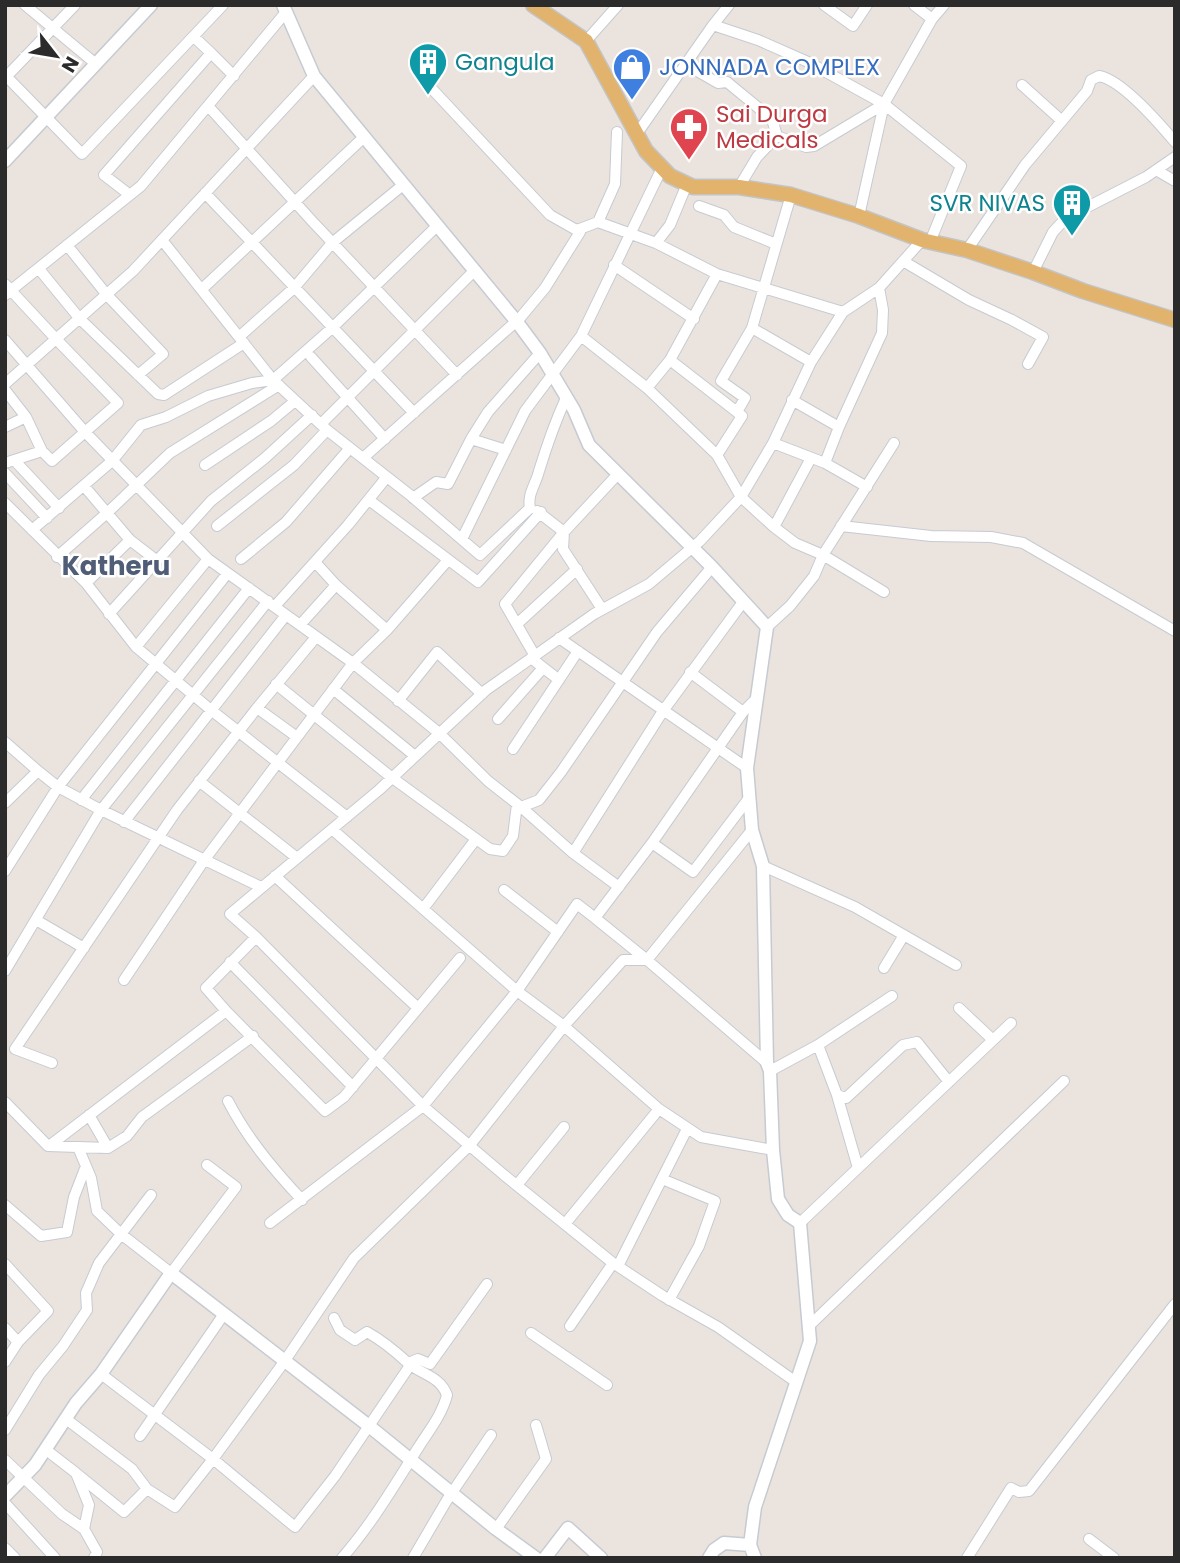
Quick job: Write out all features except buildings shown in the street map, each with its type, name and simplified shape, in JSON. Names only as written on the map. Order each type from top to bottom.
[{"type":"main road","points":[[5,161],[151,5]]},
{"type":"main road","points":[[542,8],[586,41],[636,135],[646,151],[670,176],[693,187],[739,187],[791,195],[926,241],[967,250],[1175,320]]},
{"type":"main road","points":[[285,9],[314,76],[517,322],[540,353],[574,410],[589,445],[712,567],[767,627],[747,768],[752,830],[763,866],[768,1067],[778,1199],[788,1215],[800,1223],[810,1340],[755,1507],[753,1551],[724,1543],[714,1550],[709,1558]]},
{"type":"main road","points":[[5,1496],[35,1465],[171,1273],[536,1558]]},
{"type":"main road","points":[[545,1558],[568,1528],[601,1558]]},
{"type":"street","points":[[25,5],[96,64]]},
{"type":"street","points":[[75,5],[6,77],[82,154],[223,5]]},
{"type":"street","points":[[586,41],[618,5]]},
{"type":"street","points":[[636,135],[729,5]]},
{"type":"street","points":[[824,5],[853,26],[867,5]]},
{"type":"street","points":[[914,5],[932,19]]},
{"type":"street","points":[[859,216],[884,104],[932,19],[944,5]]},
{"type":"street","points":[[5,390],[26,417],[42,451],[51,461],[118,403],[7,290],[39,269],[141,186],[209,107],[285,9]]},
{"type":"street","points":[[713,24],[808,62],[884,104],[961,166],[926,241],[903,261],[879,288],[843,312],[811,362],[773,443],[741,497],[692,547],[649,584],[602,609],[482,694],[379,790],[230,914],[423,1106],[517,1185],[616,1265],[669,1300],[718,1327],[796,1382]]},
{"type":"street","points":[[194,37],[234,76]]},
{"type":"street","points":[[130,195],[104,175],[211,53]]},
{"type":"street","points":[[685,64],[718,83],[727,82],[772,119],[777,136]]},
{"type":"street","points":[[5,384],[107,295],[162,240],[314,76]]},
{"type":"street","points":[[967,250],[1025,165],[1087,91],[1091,80],[1098,76],[1108,77],[1150,113],[1175,142]]},
{"type":"street","points":[[1022,85],[1062,121]]},
{"type":"street","points":[[363,458],[517,322],[545,288],[580,232],[550,215],[433,90]]},
{"type":"street","points":[[777,136],[814,146],[884,104]]},
{"type":"street","points":[[209,107],[245,149],[457,375]]},
{"type":"street","points":[[598,222],[615,184],[617,132]]},
{"type":"street","points":[[739,187],[757,157],[777,136]]},
{"type":"street","points":[[202,289],[296,204],[363,138]]},
{"type":"street","points":[[1033,272],[1053,232],[1066,218],[1175,157]]},
{"type":"street","points":[[462,539],[524,411],[580,336],[662,168]]},
{"type":"street","points":[[1156,170],[1175,181]]},
{"type":"street","points":[[656,243],[670,225],[687,184]]},
{"type":"street","points":[[39,269],[80,319],[158,394],[164,396],[242,339],[294,288],[332,243],[403,185]]},
{"type":"street","points":[[205,193],[414,413]]},
{"type":"street","points":[[737,412],[745,398],[721,381],[752,328],[791,195]]},
{"type":"street","points":[[699,206],[724,215],[734,227],[776,244]]},
{"type":"street","points":[[577,230],[598,222],[656,243],[716,274],[843,312]]},
{"type":"street","points":[[57,557],[170,453],[276,382],[437,226]]},
{"type":"street","points":[[162,240],[276,382],[295,401],[480,555],[530,508]]},
{"type":"street","points":[[67,245],[107,295],[163,354],[138,375]]},
{"type":"street","points":[[903,261],[969,300],[1042,337],[1028,364]]},
{"type":"street","points":[[614,265],[694,319]]},
{"type":"street","points":[[217,527],[294,465],[373,371],[475,270]]},
{"type":"street","points":[[647,388],[670,360],[716,274]]},
{"type":"street","points":[[825,463],[838,427],[882,333],[883,310],[879,288]]},
{"type":"street","points":[[752,328],[811,362]]},
{"type":"street","points":[[580,336],[647,388],[717,455],[741,497],[774,527],[795,543],[822,555],[884,592]]},
{"type":"street","points":[[5,340],[85,432],[208,559],[353,663],[439,733],[488,781],[573,853],[619,887]]},
{"type":"street","points":[[414,498],[436,482],[448,485],[488,412],[540,353]]},
{"type":"street","points":[[311,356],[384,439]]},
{"type":"street","points":[[670,360],[742,416],[717,455]]},
{"type":"street","points":[[32,530],[112,461],[141,425],[166,417],[208,396],[252,383],[276,382]]},
{"type":"street","points":[[530,508],[528,499],[539,473],[550,431],[566,398]]},
{"type":"street","points":[[792,400],[838,427]]},
{"type":"street","points":[[205,465],[271,422],[295,401]]},
{"type":"street","points":[[109,614],[211,501],[265,458],[312,415]]},
{"type":"street","points":[[5,427],[26,417]]},
{"type":"street","points":[[471,439],[506,450]]},
{"type":"street","points":[[773,443],[825,463],[867,487]]},
{"type":"street","points":[[767,627],[790,606],[814,576],[822,555],[894,443]]},
{"type":"street","points":[[241,559],[286,522],[350,448]]},
{"type":"street","points":[[42,451],[10,462],[59,508]]},
{"type":"street","points":[[774,527],[811,458]]},
{"type":"street","points":[[5,473],[47,518]]},
{"type":"street","points":[[559,680],[533,657],[505,604],[564,532],[618,474]]},
{"type":"street","points":[[5,971],[101,810],[192,694],[271,604],[315,562],[386,478]]},
{"type":"street","points":[[84,486],[130,540],[156,560]]},
{"type":"street","points":[[369,500],[478,582],[541,512]]},
{"type":"street","points":[[5,503],[86,583],[136,647],[346,817]]},
{"type":"street","points":[[530,508],[541,512],[564,532]]},
{"type":"street","points":[[841,526],[931,536],[990,537],[1023,543],[1175,631]]},
{"type":"street","points":[[564,532],[563,549],[602,609]]},
{"type":"street","points":[[86,583],[130,540]]},
{"type":"street","points":[[136,647],[208,559]]},
{"type":"street","points":[[124,980],[205,859],[353,663],[387,630],[448,560]]},
{"type":"street","points":[[315,562],[336,585],[387,630]]},
{"type":"street","points":[[519,806],[539,800],[656,632],[712,567]]},
{"type":"street","points":[[517,624],[577,569]]},
{"type":"street","points":[[5,871],[58,787],[227,574]]},
{"type":"street","points":[[300,625],[336,585]]},
{"type":"street","points":[[81,800],[249,588]]},
{"type":"street","points":[[573,853],[663,710],[743,602]]},
{"type":"street","points":[[124,822],[286,615]]},
{"type":"street","points":[[52,1063],[15,1049],[158,837],[199,781],[316,637]]},
{"type":"street","points":[[559,638],[747,768]]},
{"type":"street","points":[[513,750],[578,651]]},
{"type":"street","points":[[398,701],[437,652],[482,694]]},
{"type":"street","points":[[498,719],[543,668]]},
{"type":"street","points":[[690,672],[743,712]]},
{"type":"street","points":[[276,684],[391,777],[489,849],[503,850],[513,836],[519,806]]},
{"type":"street","points":[[333,689],[415,757]]},
{"type":"street","points":[[595,918],[652,843],[743,712],[757,698]]},
{"type":"street","points":[[257,708],[297,737]]},
{"type":"street","points":[[5,742],[58,787],[124,822],[261,887]]},
{"type":"street","points":[[5,803],[38,771]]},
{"type":"street","points":[[199,781],[297,858]]},
{"type":"street","points":[[652,843],[693,872],[749,798]]},
{"type":"street","points":[[332,830],[517,991],[687,1129],[701,1137],[773,1150]]},
{"type":"street","points":[[647,960],[752,830]]},
{"type":"street","points":[[424,909],[476,839]]},
{"type":"street","points":[[763,866],[855,907],[956,965]]},
{"type":"street","points":[[275,876],[418,1008]]},
{"type":"street","points":[[504,890],[558,932]]},
{"type":"street","points":[[270,1223],[423,1106],[517,991],[577,904],[647,960],[768,1067],[818,1045],[892,996]]},
{"type":"street","points":[[36,920],[84,948]]},
{"type":"street","points":[[884,968],[904,935]]},
{"type":"street","points":[[256,937],[206,988],[325,1111],[353,1087],[375,1057],[460,958]]},
{"type":"street","points":[[66,1419],[132,1469],[147,1489],[175,1507],[284,1362],[354,1258],[470,1145],[564,1027],[623,960],[647,960]]},
{"type":"street","points":[[229,962],[353,1087]]},
{"type":"street","points":[[959,1008],[993,1040]]},
{"type":"street","points":[[48,1146],[226,1011]]},
{"type":"street","points":[[800,1223],[1012,1023]]},
{"type":"street","points":[[5,1102],[48,1146],[108,1147],[127,1136],[142,1117],[253,1036]]},
{"type":"street","points":[[837,1095],[846,1098],[904,1045],[917,1042],[949,1082]]},
{"type":"street","points":[[818,1045],[837,1095],[858,1168]]},
{"type":"street","points":[[810,1325],[1064,1081]]},
{"type":"street","points":[[228,1101],[243,1130],[278,1175],[302,1200]]},
{"type":"street","points":[[565,1224],[659,1108]]},
{"type":"street","points":[[89,1115],[108,1147]]},
{"type":"street","points":[[517,1185],[564,1127]]},
{"type":"street","points":[[570,1326],[616,1265],[687,1129]]},
{"type":"street","points":[[78,1147],[91,1178],[97,1211],[121,1234],[171,1273],[236,1187],[207,1165]]},
{"type":"street","points":[[5,1205],[41,1236],[66,1232],[74,1197],[86,1166]]},
{"type":"street","points":[[662,1179],[715,1200],[699,1246],[669,1300]]},
{"type":"street","points":[[5,1430],[39,1375],[87,1310],[86,1293],[99,1263],[151,1195]]},
{"type":"street","points":[[5,1264],[48,1311],[18,1342],[5,1362]]},
{"type":"street","points":[[101,1374],[213,1459],[295,1527],[335,1476],[411,1365],[418,1359],[429,1364],[487,1284]]},
{"type":"street","points":[[967,1558],[1011,1488],[1019,1492],[1029,1491],[1175,1304]]},
{"type":"street","points":[[140,1436],[224,1314]]},
{"type":"street","points":[[334,1318],[340,1330],[355,1340],[367,1332],[385,1342],[411,1365],[429,1374],[447,1395],[444,1406],[410,1461],[356,1542],[342,1558]]},
{"type":"street","points":[[5,1328],[18,1342]]},
{"type":"street","points":[[531,1333],[607,1385]]},
{"type":"street","points":[[496,1529],[546,1459],[536,1425]]},
{"type":"street","points":[[413,1558],[491,1434]]},
{"type":"street","points":[[45,1449],[124,1511],[147,1489]]},
{"type":"street","points":[[5,1460],[62,1514],[84,1529],[97,1552],[93,1558]]},
{"type":"street","points":[[76,1474],[89,1505],[84,1529]]},
{"type":"street","points":[[5,1503],[55,1558]]},
{"type":"street","points":[[1089,1539],[1114,1558]]},
{"type":"street","points":[[5,1548],[15,1558]]},
{"type":"place","name":"Gangula","points":[[428,96]]},
{"type":"place","name":"JONNADA COMPLEX","points":[[632,101]]},
{"type":"place","name":"Sai Durga Medicals","points":[[689,161]]},
{"type":"place","name":"SVR NIVAS","points":[[1072,237]]},
{"type":"district","name":"Katheru","points":[[116,566]]}]
